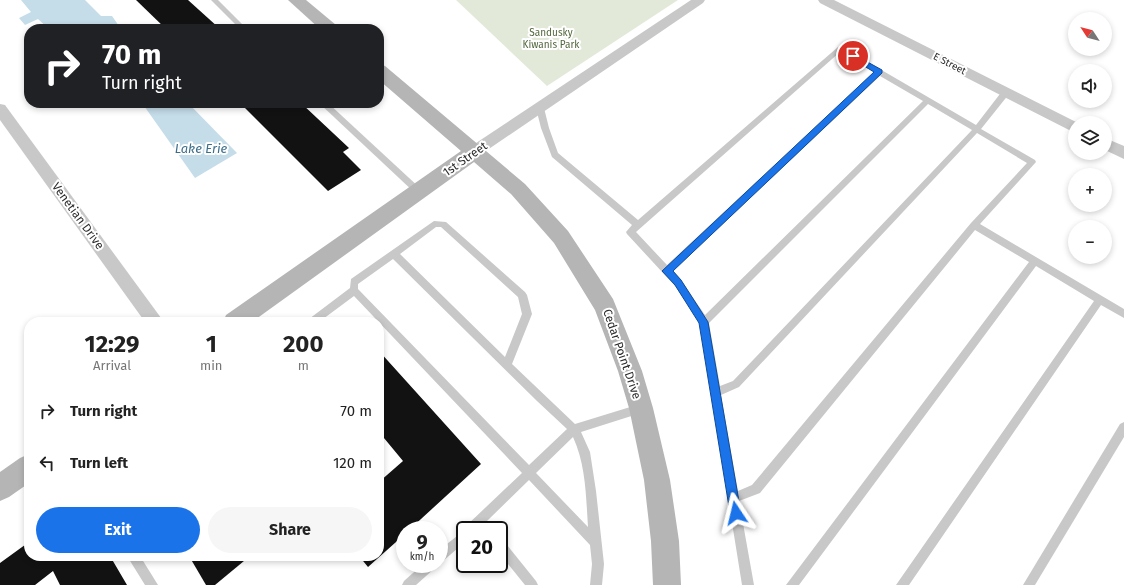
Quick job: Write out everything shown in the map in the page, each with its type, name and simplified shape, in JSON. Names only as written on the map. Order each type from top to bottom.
[{"type":"main road","points":[[296,0],[324,24]]},
{"type":"main road","name":"Cedar Point Drive","points":[[384,74],[518,190],[561,237],[605,306],[630,371],[641,408],[657,480],[665,541],[667,585]]},
{"type":"main road","name":"1st Street","points":[[241,317],[475,152]]},
{"type":"main road","points":[[0,488],[24,471]]},
{"type":"street","name":"1st Street","points":[[475,152],[699,0]]},
{"type":"street","name":"E Street","points":[[824,0],[1068,124]]},
{"type":"street","name":"Venetian Drive","points":[[0,109],[151,317]]},
{"type":"street","points":[[1112,147],[1124,153]]},
{"type":"lane","points":[[214,0],[239,24]]},
{"type":"lane","points":[[733,498],[756,489],[974,225],[1032,162],[840,49],[630,232],[678,283],[704,322],[715,393],[733,498],[748,585]]},
{"type":"lane","points":[[667,271],[879,72]]},
{"type":"lane","points":[[715,393],[736,384],[977,129],[1006,92]]},
{"type":"lane","points":[[704,322],[928,100]]},
{"type":"lane","points":[[328,108],[418,191]]},
{"type":"lane","points":[[540,108],[555,156],[638,225]]},
{"type":"lane","points":[[380,317],[354,290],[354,282],[434,224],[443,224],[522,295],[527,314],[507,365]]},
{"type":"lane","points":[[974,225],[1124,314]]},
{"type":"lane","points":[[394,254],[574,429],[585,452],[591,491],[598,564],[596,585]]},
{"type":"lane","points":[[792,585],[1035,261]]},
{"type":"lane","points":[[319,317],[354,290]]},
{"type":"lane","points":[[902,585],[1100,300]]},
{"type":"lane","points":[[384,322],[595,542]]},
{"type":"lane","points":[[480,521],[574,429],[641,408]]},
{"type":"lane","points":[[1029,585],[1124,427]]},
{"type":"lane","points":[[448,549],[456,542]]},
{"type":"lane","points":[[508,555],[532,585]]},
{"type":"lane","points":[[137,561],[152,585]]},
{"type":"lane","points":[[415,583],[424,573]]},
{"type":"green space","name":"Sandusky Kiwanis Park","points":[[456,0],[678,0],[547,86]]},
{"type":"water","points":[[21,0],[85,0],[101,16],[112,16],[118,24],[44,24],[38,19],[24,24],[19,18],[31,12]]},
{"type":"water","name":"Lake Erie","points":[[146,108],[193,108],[237,153],[195,178]]},
{"type":"building","points":[[136,0],[188,0],[215,24],[161,24]]},
{"type":"building","points":[[245,108],[306,108],[349,148],[343,152],[361,170],[328,191]]},
{"type":"building","points":[[384,357],[481,464],[419,521],[396,521],[396,542],[384,553],[384,478],[403,461],[384,438]]},
{"type":"building","points":[[24,546],[24,561],[113,561],[127,585],[60,585],[53,571],[35,585],[0,585],[0,563]]},
{"type":"building","points":[[192,561],[244,561],[215,585],[206,585]]},
{"type":"building","points":[[363,561],[375,561],[368,567]]},
{"type":"route","points":[[736,513],[704,322],[678,283],[667,271],[879,72],[853,56]]}]
